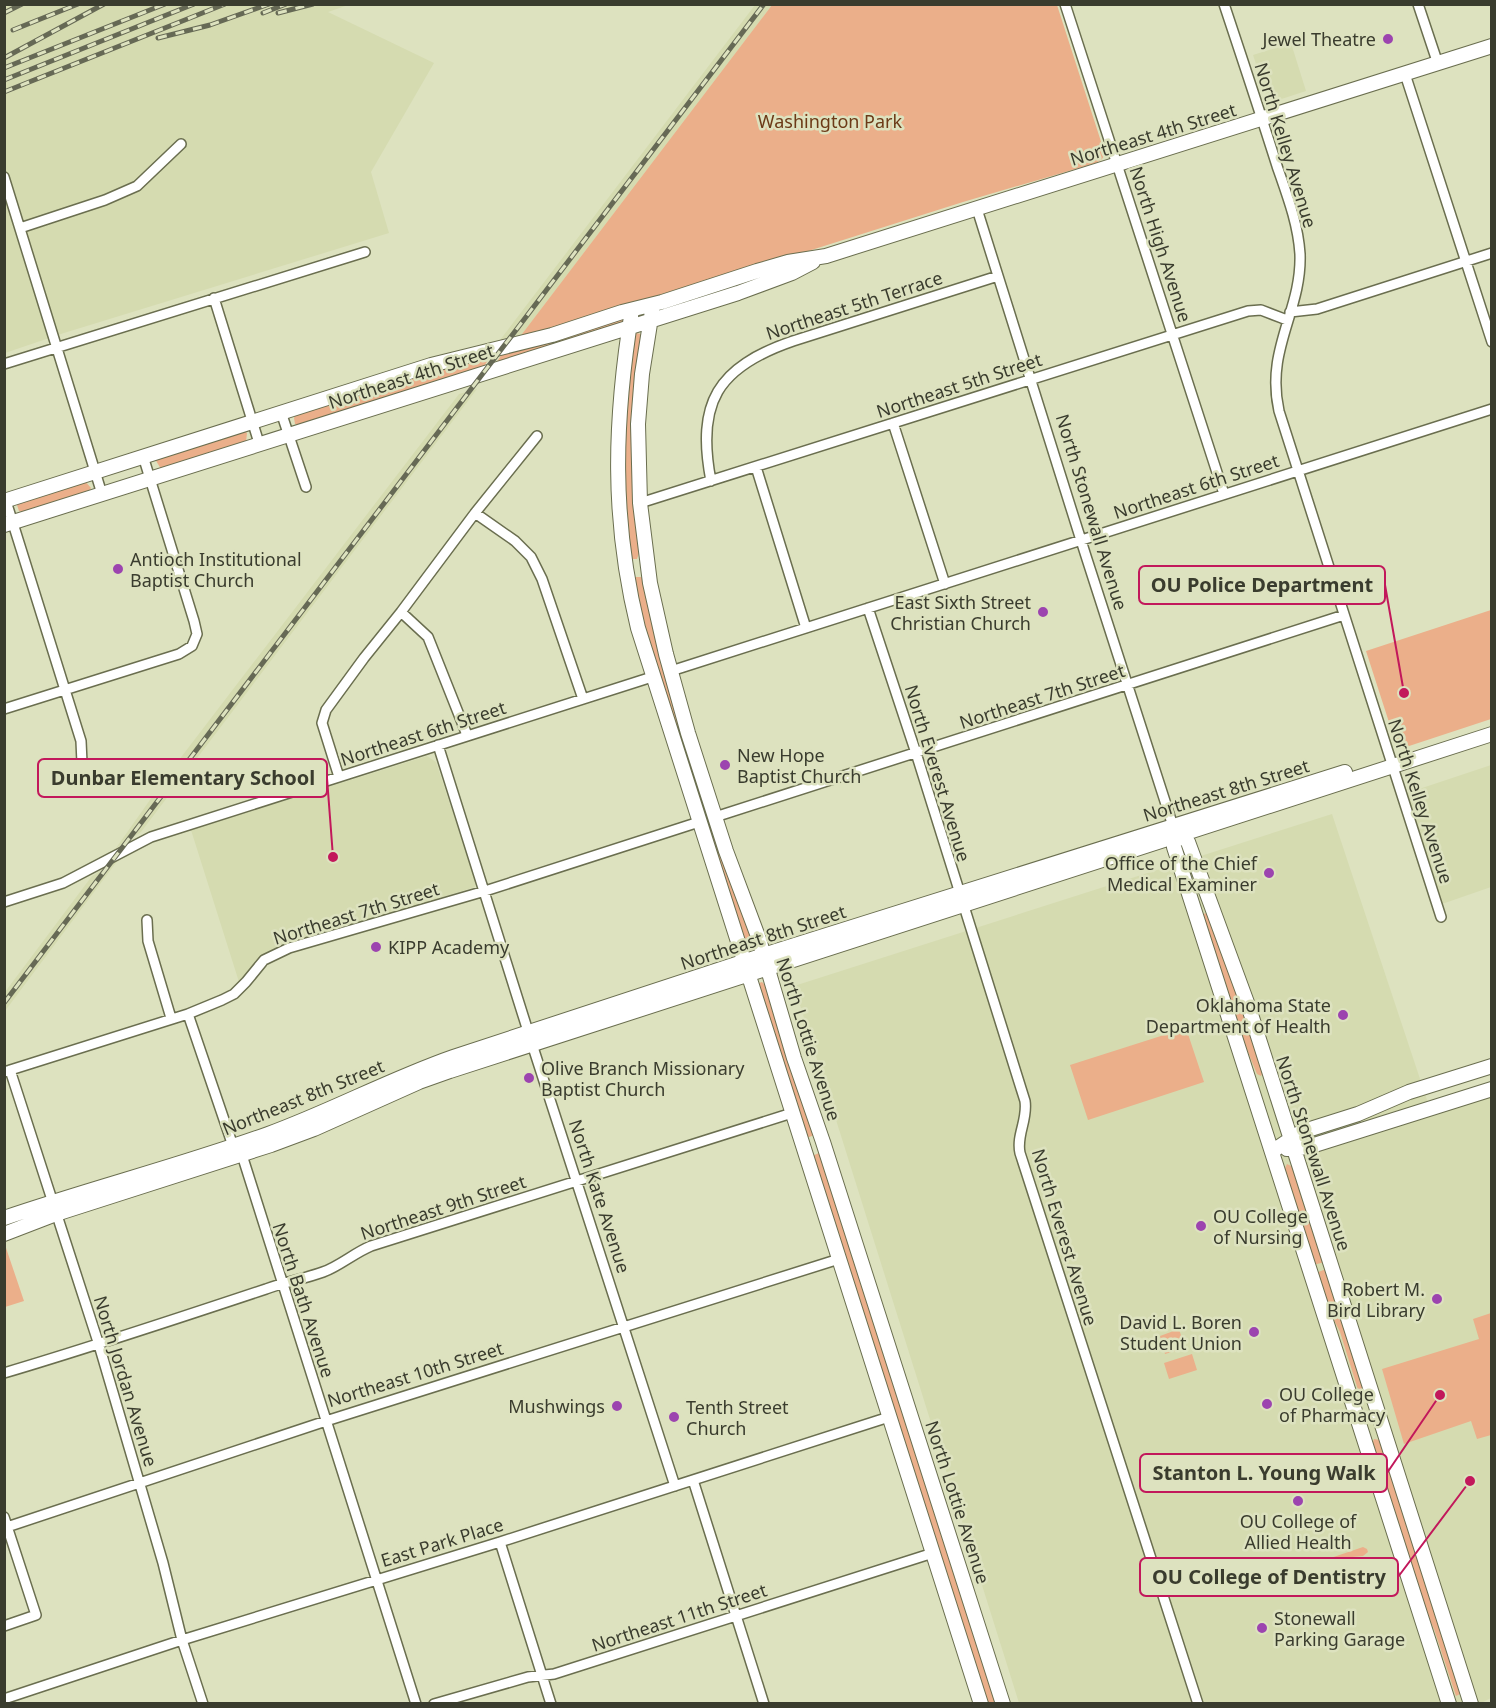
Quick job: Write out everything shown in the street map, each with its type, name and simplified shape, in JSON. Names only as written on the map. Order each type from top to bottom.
[{"type":"main road","name":"Northeast 4th Street","points":[[5,501],[431,365],[515,345],[750,272],[788,262],[826,256],[1491,46]]},
{"type":"main road","name":"Northeast 4th Street","points":[[9,523],[651,321],[792,273],[826,256]]},
{"type":"main road","name":"North Lottie Avenue","points":[[653,304],[642,375],[638,424],[640,503],[650,583],[670,671],[715,817],[763,955],[1003,1704]]},
{"type":"main road","points":[[632,310],[624,366],[617,456],[620,526],[629,589],[652,676],[981,1704]]},
{"type":"main road","points":[[593,339],[610,342],[616,347],[624,366]]},
{"type":"main road","name":"Northeast 8th Street","points":[[54,1208],[314,1129],[419,1082],[531,1038],[746,968],[763,955],[961,899],[1176,833],[1391,762],[1491,725]]},
{"type":"main road","name":"Northeast 8th Street","points":[[1391,762],[1491,734]]},
{"type":"main road","name":"North Stonewall Avenue","points":[[1449,1704],[1174,847],[1176,833],[1188,842],[1249,1008],[1471,1704]]},
{"type":"main road","name":"Northeast 8th Street","points":[[746,968],[766,969],[961,899]]},
{"type":"main road","points":[[1292,1144],[1301,1132],[1358,1114],[1409,1092],[1491,1066]]},
{"type":"main road","points":[[1273,1151],[1292,1144],[1308,1147],[1491,1089]]},
{"type":"main road","points":[[4,1218],[54,1208]]},
{"type":"main road","points":[[4,1233],[54,1208]]},
{"type":"street","name":"North High Avenue","points":[[1065,4],[1224,494]]},
{"type":"street","name":"North Kelley Avenue","points":[[1224,4],[1291,207],[1299,242],[1300,271],[1276,362],[1275,390],[1279,411],[1441,917]]},
{"type":"street","points":[[1418,4],[1438,64]]},
{"type":"street","points":[[1405,74],[1491,342]]},
{"type":"street","points":[[20,228],[105,200],[137,186],[181,144]]},
{"type":"street","points":[[4,177],[102,494]]},
{"type":"street","name":"North Stonewall Avenue","points":[[977,209],[1176,833]]},
{"type":"street","points":[[4,364],[365,252]]},
{"type":"street","name":"Northeast 5th Street","points":[[640,503],[1255,309],[1289,316],[1491,253]]},
{"type":"street","name":"Northeast 5th Terrace","points":[[711,481],[705,446],[708,415],[726,381],[751,359],[793,341],[998,276]]},
{"type":"street","points":[[214,298],[260,443]]},
{"type":"street","name":"Northeast 6th Street","points":[[670,671],[1491,409]]},
{"type":"street","points":[[281,412],[306,487]]},
{"type":"street","points":[[893,423],[945,584]]},
{"type":"street","points":[[339,777],[322,723],[326,710],[475,513],[537,436]]},
{"type":"street","points":[[4,709],[179,654],[192,646],[196,634],[189,598],[143,456]]},
{"type":"street","points":[[756,467],[807,628]]},
{"type":"street","points":[[5,501],[9,523],[81,741],[82,763],[78,782]]},
{"type":"street","points":[[475,513],[515,541],[531,557],[542,579],[583,699]]},
{"type":"street","name":"North Everest Avenue","points":[[868,608],[1025,1101],[1026,1116],[1018,1140],[1020,1153],[1198,1704]]},
{"type":"street","points":[[401,612],[428,637],[467,735]]},
{"type":"street","name":"Northeast 7th Street","points":[[715,817],[1344,615]]},
{"type":"street","name":"Northeast 6th Street","points":[[4,902],[63,883],[151,837],[652,676]]},
{"type":"street","name":"North Kate Avenue","points":[[438,745],[675,1486]]},
{"type":"street","name":"Northeast 7th Street","points":[[7,1071],[188,1014],[234,994],[264,960],[289,948],[485,891],[699,822]]},
{"type":"street","points":[[147,920],[148,941],[171,1018]]},
{"type":"street","name":"North Bath Avenue","points":[[188,1014],[281,1283],[416,1704]]},
{"type":"street","name":"North Jordan Avenue","points":[[7,1071],[99,1345],[140,1484],[182,1640],[203,1704]]},
{"type":"street","name":"Northeast 9th Street","points":[[4,1373],[99,1345],[281,1283],[324,1272],[370,1246],[792,1113]]},
{"type":"street","name":"Northeast 10th Street","points":[[6,1527],[326,1421],[839,1259]]},
{"type":"street","name":"East Park Place","points":[[4,1699],[182,1640],[500,1542],[889,1417]]},
{"type":"street","points":[[693,1480],[764,1704]]},
{"type":"street","points":[[4,1517],[36,1615],[4,1626]]},
{"type":"street","points":[[500,1542],[551,1704]]},
{"type":"street","name":"Northeast 11th Street","points":[[434,1704],[528,1677],[554,1674],[933,1553]]},
{"type":"shaded area","points":[[4,5],[348,5],[328,12],[434,63],[371,172],[389,233],[5,353]]},
{"type":"shaded area","points":[[755,5],[772,5],[519,338],[497,344]]},
{"type":"shaded area","points":[[1291,43],[1306,91],[1269,103],[1253,55]]},
{"type":"shaded area","points":[[477,389],[141,832],[116,848],[169,773],[459,394]]},
{"type":"shaded area","points":[[427,756],[436,762],[476,883],[475,887],[287,945],[264,956],[239,982],[191,830]]},
{"type":"shaded area","points":[[1491,765],[1491,887],[1442,904],[1407,793]]},
{"type":"shaded area","points":[[1332,814],[1432,1115],[1491,1095],[1491,1698],[1479,1704],[1019,1703],[794,986]]},
{"type":"shaded area","points":[[118,860],[5,1011],[5,992],[92,876]]},
{"type":"green space","name":"Washington Park","points":[[772,5],[1057,5],[1105,154],[1096,163],[519,338]]},
{"type":"green space","points":[[623,319],[622,324],[496,363],[502,354]]},
{"type":"green space","points":[[641,334],[642,339],[640,550],[637,559],[630,559],[619,464],[632,335]]},
{"type":"green space","points":[[491,356],[484,366],[300,425],[295,424],[296,413],[425,372]]},
{"type":"green space","points":[[242,430],[247,433],[246,442],[161,469],[155,459]]},
{"type":"green space","points":[[84,480],[91,488],[88,492],[25,512],[19,511],[17,505],[19,501]]},
{"type":"green space","points":[[634,577],[641,577],[646,581],[754,939],[753,944],[749,946],[745,942],[647,650]]},
{"type":"green space","points":[[1491,610],[1491,719],[1406,747],[1397,747],[1366,651]]},
{"type":"green space","points":[[1206,913],[1211,916],[1263,1072],[1261,1076],[1257,1074],[1236,1023],[1202,915]]},
{"type":"green space","points":[[762,982],[766,986],[814,1135],[807,1138],[756,984]]},
{"type":"green space","points":[[1186,1028],[1204,1082],[1088,1120],[1070,1065]]},
{"type":"green space","points":[[819,1153],[826,1158],[1001,1703],[985,1703],[812,1156]]},
{"type":"green space","points":[[1287,1164],[1293,1167],[1325,1262],[1313,1265],[1284,1170]]},
{"type":"green space","points":[[4,1242],[24,1301],[5,1307],[4,1307]]},
{"type":"green space","points":[[1326,1269],[1365,1392],[1359,1393],[1340,1332],[1326,1304],[1316,1273]]},
{"type":"green space","points":[[1491,1313],[1491,1435],[1477,1439],[1471,1421],[1404,1444],[1382,1369],[1479,1339],[1473,1319]]},
{"type":"green space","points":[[1179,1329],[1185,1348],[1165,1354],[1160,1336]]},
{"type":"green space","points":[[1192,1354],[1197,1370],[1169,1379],[1164,1363]]},
{"type":"green space","points":[[1374,1439],[1380,1440],[1462,1693],[1456,1696],[1434,1629],[1422,1603],[1372,1445]]},
{"type":"green space","points":[[1363,1547],[1368,1552],[1363,1556],[1342,1558],[1296,1573],[1288,1570],[1287,1565],[1292,1559],[1313,1564]]},
{"type":"railway","points":[[4,13],[22,4]]},
{"type":"railway","points":[[13,30],[78,4]]},
{"type":"railway","points":[[4,58],[104,4]]},
{"type":"railway","points":[[4,68],[165,4]]},
{"type":"railway","points":[[4,80],[194,4]]},
{"type":"railway","points":[[4,92],[225,4]]},
{"type":"railway","points":[[158,38],[210,25],[269,4]]},
{"type":"railway","points":[[263,13],[286,4]]},
{"type":"railway","points":[[278,13],[313,4]]},
{"type":"railway","points":[[4,1003],[764,4]]},
{"type":"place","name":"Jewel Theatre","points":[[1388,39]]},
{"type":"place","name":"Antioch Institutional Baptist Church","points":[[118,569]]},
{"type":"place","name":"East Sixth Street Christian Church","points":[[1043,612]]},
{"type":"place","name":"OU Police Department","points":[[1404,693]]},
{"type":"place","name":"New Hope Baptist Church","points":[[725,765]]},
{"type":"place","name":"Dunbar Elementary School","points":[[333,857]]},
{"type":"place","name":"Office of the Chief Medical Examiner","points":[[1269,873]]},
{"type":"place","name":"KIPP Academy","points":[[376,947]]},
{"type":"place","name":"Oklahoma State Department of Health","points":[[1343,1015]]},
{"type":"place","name":"Olive Branch Missionary Baptist Church","points":[[529,1078]]},
{"type":"place","name":"OU College of Nursing","points":[[1201,1226]]},
{"type":"place","name":"Robert M. Bird Library","points":[[1437,1299]]},
{"type":"place","name":"David L. Boren Student Union","points":[[1254,1332]]},
{"type":"place","name":"Stanton L. Young Walk","points":[[1440,1395]]},
{"type":"place","name":"OU College of Pharmacy","points":[[1267,1404]]},
{"type":"place","name":"Mushwings","points":[[617,1406]]},
{"type":"place","name":"Tenth Street Church","points":[[674,1417]]},
{"type":"place","name":"OU College of Dentistry","points":[[1470,1481]]},
{"type":"place","name":"OU College of Allied Health","points":[[1298,1501]]},
{"type":"place","name":"Stonewall Parking Garage","points":[[1262,1628]]}]
